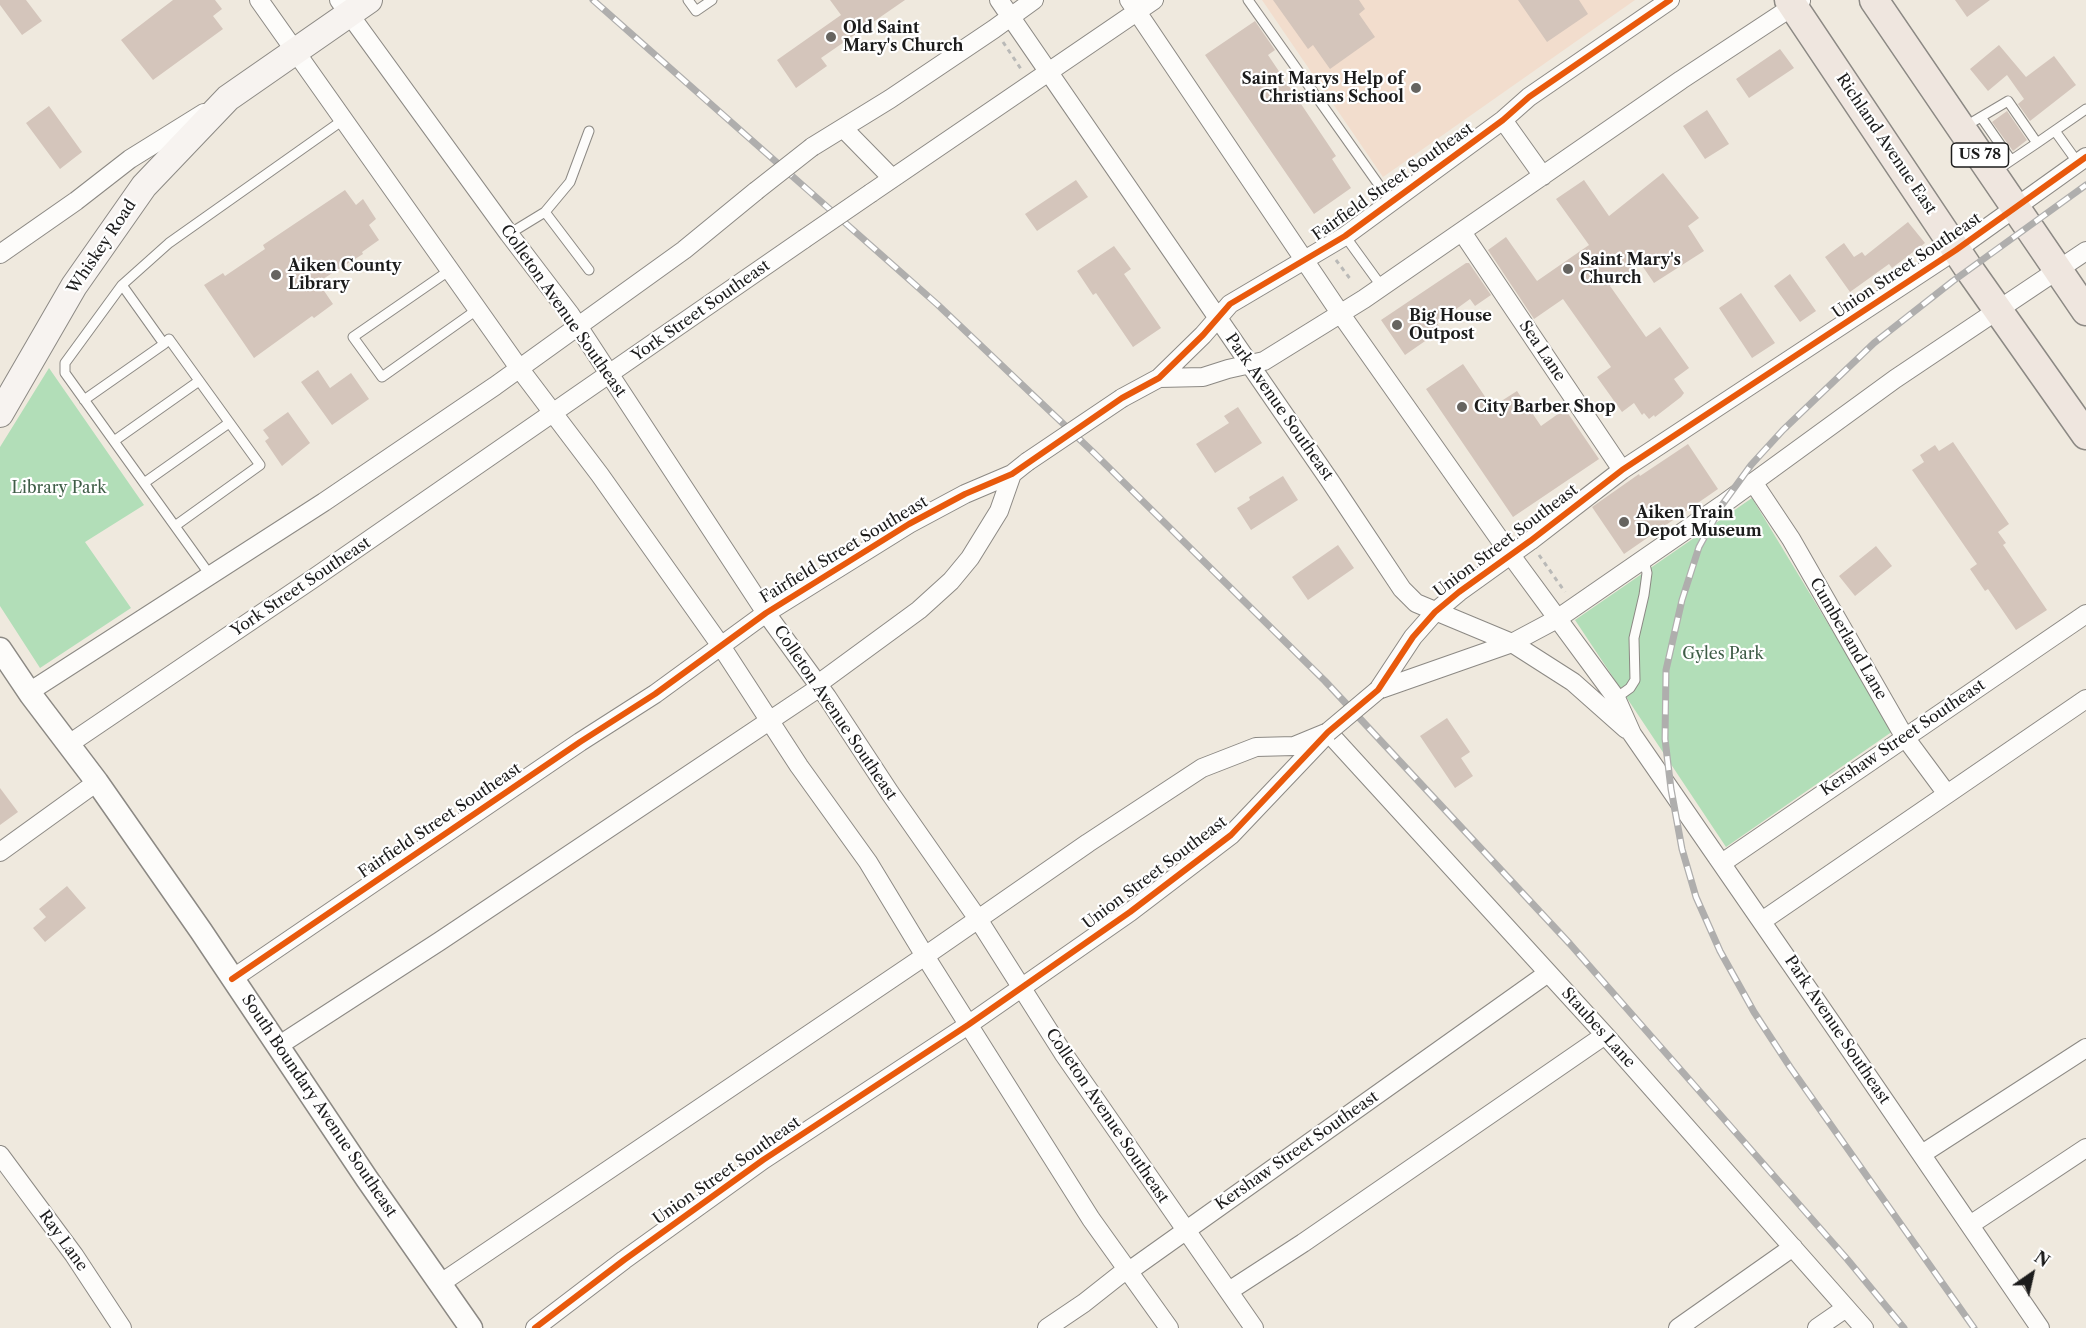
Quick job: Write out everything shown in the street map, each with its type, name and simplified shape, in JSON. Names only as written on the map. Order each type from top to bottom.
[{"type":"main road","name":"US 78","points":[[1874,0],[1972,123],[2001,167],[2015,208],[2086,311]]},
{"type":"main road","name":"Richland Avenue East","points":[[1795,2],[1956,250],[2086,435]]},
{"type":"main road","name":"Whiskey Road","points":[[0,414],[74,286],[125,210],[144,186],[228,98],[296,50],[352,5]]},
{"type":"street","points":[[259,0],[519,368],[554,413],[721,646],[799,766],[868,862],[1091,1219],[1129,1271],[1164,1326]]},
{"type":"street","name":"Park Avenue Southeast","points":[[999,0],[1402,589],[1416,603],[1512,643],[1573,682],[1632,734]]},
{"type":"street","points":[[29,692],[324,502],[519,368],[684,250],[812,147],[1034,0]]},
{"type":"street","name":"York Street Southeast","points":[[69,744],[610,375],[1048,72],[1133,6],[1154,0]]},
{"type":"street","name":"Fairfield Street Southeast","points":[[232,979],[580,742],[655,694],[766,613],[909,524],[966,494],[1011,474],[1122,398],[1159,378],[1203,335],[1230,304],[1345,236],[1503,120],[1529,97],[1670,0]]},
{"type":"street","name":"Fairfield Street Southeast","points":[[1159,378],[1203,377],[1264,361],[1382,287],[1795,2]]},
{"type":"street","name":"Colleton Avenue Southeast","points":[[352,5],[509,234],[577,326],[766,613],[819,686],[890,794],[978,919],[1063,1053],[1254,1328]]},
{"type":"street","name":"Park Avenue Southeast","points":[[1133,6],[1340,313],[1510,554],[1616,698],[1632,734],[2040,1328]]},
{"type":"street","points":[[0,254],[76,201],[130,159],[228,98]]},
{"type":"street","points":[[1503,120],[1543,176]]},
{"type":"street","points":[[843,128],[892,178]]},
{"type":"street","name":"Union Street Southeast","points":[[535,1328],[624,1260],[763,1160],[969,1025],[1130,912],[1231,835],[1328,732],[1378,690],[1413,637],[1435,612],[1459,591],[1622,470],[1956,250],[2082,160]]},
{"type":"street","name":"Sea Lane","points":[[1462,232],[1622,470]]},
{"type":"street","name":"Union Street Southeast","points":[[1378,690],[1512,643],[1557,619],[1644,560],[1895,379],[2086,251]]},
{"type":"street","points":[[278,1046],[440,941],[765,723],[770,722],[919,610],[951,581],[969,558],[999,511],[1011,474]]},
{"type":"street","name":"Cumberland Lane","points":[[1753,482],[1791,539],[1904,736],[1947,794]]},
{"type":"street","name":"Kershaw Street Southeast","points":[[1722,862],[2086,614]]},
{"type":"street","name":"South Boundary Avenue Southeast","points":[[0,649],[29,692],[97,782],[471,1328]]},
{"type":"street","points":[[1762,921],[2086,699]]},
{"type":"street","name":"Union Street Southeast","points":[[441,1283],[1202,768],[1256,747],[1294,746],[1328,732]]},
{"type":"street","name":"Staubes Lane","points":[[1328,732],[1605,1035],[1864,1328]]},
{"type":"street","points":[[0,852],[97,782]]},
{"type":"street","name":"Kershaw Street Southeast","points":[[1047,1328],[1548,973]]},
{"type":"street","points":[[1229,1291],[1303,1243],[1605,1035]]},
{"type":"street","points":[[1922,1154],[2086,1048]]},
{"type":"street","points":[[1970,1225],[2086,1148]]},
{"type":"street","name":"Ray Lane","points":[[0,1155],[74,1255],[122,1328]]},
{"type":"street","points":[[1678,1328],[1793,1247]]},
{"type":"street","points":[[1817,1328],[1846,1308]]},
{"type":"lane","points":[[688,0],[696,11],[712,0]]},
{"type":"lane","points":[[1248,0],[1391,202]]},
{"type":"lane","points":[[1972,123],[2008,101],[2037,143]]},
{"type":"lane","points":[[2001,167],[2086,109]]},
{"type":"lane","points":[[210,575],[65,373],[65,363],[122,285],[169,243],[343,120]]},
{"type":"lane","points":[[509,234],[545,212],[570,182],[589,131]]},
{"type":"lane","points":[[2055,131],[2082,160]]},
{"type":"lane","points":[[545,212],[589,270]]},
{"type":"lane","points":[[1345,236],[1382,287]]},
{"type":"lane","points":[[450,270],[353,337],[382,377],[478,309]]},
{"type":"lane","points":[[122,285],[164,344]]},
{"type":"lane","points":[[84,400],[169,339],[260,465],[175,526]]},
{"type":"lane","points":[[114,441],[198,381]]},
{"type":"lane","points":[[144,483],[229,423]]},
{"type":"lane","points":[[1616,698],[1630,688],[1635,680],[1634,638],[1647,573],[1644,560]]},
{"type":"path","points":[[1000,38],[1022,70]]},
{"type":"path","points":[[1335,258],[1351,280]]},
{"type":"path","points":[[1538,554],[1569,598]]},
{"type":"shaded area","name":"Saint Marys Help of Christians School","points":[[1262,0],[1635,0],[1383,177]]},
{"type":"green space","name":"Library Park","points":[[49,368],[144,505],[85,542],[131,608],[40,668],[0,606],[0,447]]},
{"type":"green space","name":"Gyles Park","points":[[1752,498],[1893,731],[1726,847],[1575,620]]},
{"type":"building","points":[[0,0],[26,0],[42,21],[22,35],[0,5]]},
{"type":"building","points":[[173,0],[215,0],[222,9],[213,16],[223,29],[153,80],[121,40]]},
{"type":"building","name":"Old Saint Mary's Church","points":[[830,0],[905,0],[821,58],[827,66],[796,88],[777,60],[841,15]]},
{"type":"building","points":[[1273,0],[1359,0],[1365,9],[1359,14],[1375,37],[1330,69],[1313,45],[1308,49]]},
{"type":"building","points":[[1518,0],[1579,0],[1588,14],[1547,42]]},
{"type":"building","points":[[1955,0],[1990,0],[1967,17]]},
{"type":"building","points":[[1255,21],[1275,50],[1268,55],[1336,156],[1332,159],[1351,188],[1314,214],[1205,55]]},
{"type":"building","points":[[1999,45],[2026,77],[2054,56],[2076,85],[2030,121],[2018,104],[2024,99],[2007,75],[1988,91],[1970,69]]},
{"type":"building","points":[[1780,49],[1794,68],[1749,98],[1736,79]]},
{"type":"building","points":[[49,106],[82,152],[60,169],[26,123]]},
{"type":"building","points":[[1707,110],[1729,144],[1705,159],[1683,126]]},
{"type":"building","points":[[2007,111],[2027,140],[2013,151],[1992,122]]},
{"type":"building","points":[[1663,173],[1699,218],[1688,226],[1704,251],[1654,283],[1641,264],[1610,286],[1646,337],[1660,327],[1689,368],[1674,379],[1684,393],[1681,397],[1649,419],[1644,413],[1642,415],[1634,403],[1622,412],[1597,377],[1611,367],[1563,299],[1534,319],[1488,250],[1506,237],[1537,281],[1589,245],[1556,199],[1584,180],[1609,216]]},
{"type":"building","points":[[1076,180],[1088,197],[1037,231],[1025,214]]},
{"type":"building","name":"Aiken County Library","points":[[345,190],[356,205],[363,199],[376,219],[369,225],[379,240],[362,252],[363,254],[318,282],[333,304],[314,318],[312,316],[254,358],[204,285],[223,273],[225,276],[265,249],[263,245]]},
{"type":"building","points":[[1908,222],[1925,243],[1892,268],[1889,264],[1850,292],[1825,257],[1844,243],[1854,257],[1862,252],[1865,256]]},
{"type":"building","points":[[1114,246],[1131,269],[1124,274],[1161,328],[1133,347],[1096,293],[1093,295],[1077,271]]},
{"type":"building","points":[[1469,263],[1491,295],[1475,306],[1470,299],[1437,323],[1441,330],[1405,355],[1381,320]]},
{"type":"building","points":[[1790,274],[1816,311],[1800,322],[1774,286]]},
{"type":"building","points":[[1741,293],[1775,343],[1752,358],[1719,308]]},
{"type":"building","points":[[1463,364],[1492,407],[1517,391],[1541,426],[1565,409],[1599,459],[1513,517],[1426,389]]},
{"type":"building","points":[[318,370],[330,388],[351,373],[369,399],[332,425],[301,382]]},
{"type":"building","points":[[1238,407],[1262,443],[1215,473],[1196,444],[1229,423],[1224,416]]},
{"type":"building","points":[[288,412],[310,443],[282,466],[265,441],[269,438],[263,430]]},
{"type":"building","points":[[1953,442],[2009,524],[1998,532],[2006,543],[2003,545],[2047,610],[2016,630],[1988,589],[1985,591],[1970,569],[1977,564],[1912,470],[1924,462],[1920,455],[1935,445],[1939,451]]},
{"type":"building","points":[[1688,444],[1718,489],[1624,554],[1592,507],[1639,474],[1640,476]]},
{"type":"building","points":[[1283,476],[1298,500],[1251,530],[1237,508],[1250,500],[1249,497]]},
{"type":"building","points":[[1338,545],[1354,568],[1308,600],[1292,577]]},
{"type":"building","points":[[1876,546],[1892,566],[1855,596],[1839,576]]},
{"type":"building","points":[[1447,718],[1470,752],[1461,758],[1473,776],[1455,788],[1420,736]]},
{"type":"building","points":[[0,788],[18,812],[0,825]]},
{"type":"building","points":[[67,886],[86,908],[45,942],[33,928],[46,917],[39,909]]},
{"type":"railway","points":[[593,0],[938,305],[1094,453],[1325,681],[1570,944],[1847,1259],[1904,1328]]},
{"type":"railway","points":[[1974,1328],[1790,1067],[1754,1012],[1720,951],[1696,897],[1682,849],[1665,739],[1666,670],[1682,600],[1699,547],[1722,505],[1751,465],[1783,430],[1874,343],[1953,281],[2086,185]]},
{"type":"cycle path","points":[[232,979],[580,742],[655,694],[766,613],[909,524],[965,494],[1012,474],[1122,398],[1159,378],[1203,335],[1230,304],[1345,236],[1503,120],[1529,97],[1670,0]]},
{"type":"cycle path","points":[[535,1328],[624,1260],[763,1160],[968,1025],[1130,912],[1231,835],[1328,732],[1378,690],[1413,637],[1435,612],[1459,592],[1622,470],[1956,250],[2086,157]]},
{"type":"place","name":"Old Saint Mary's Church","points":[[831,37]]},
{"type":"place","name":"Saint Marys Help of Christians School","points":[[1416,88]]},
{"type":"place","name":"Saint Mary's Church","points":[[1568,269]]},
{"type":"place","name":"Aiken County Library","points":[[276,275]]},
{"type":"place","name":"Big House Outpost","points":[[1397,325]]},
{"type":"place","name":"City Barber Shop","points":[[1462,407]]},
{"type":"place","name":"Aiken Train Depot Museum","points":[[1624,522]]}]
